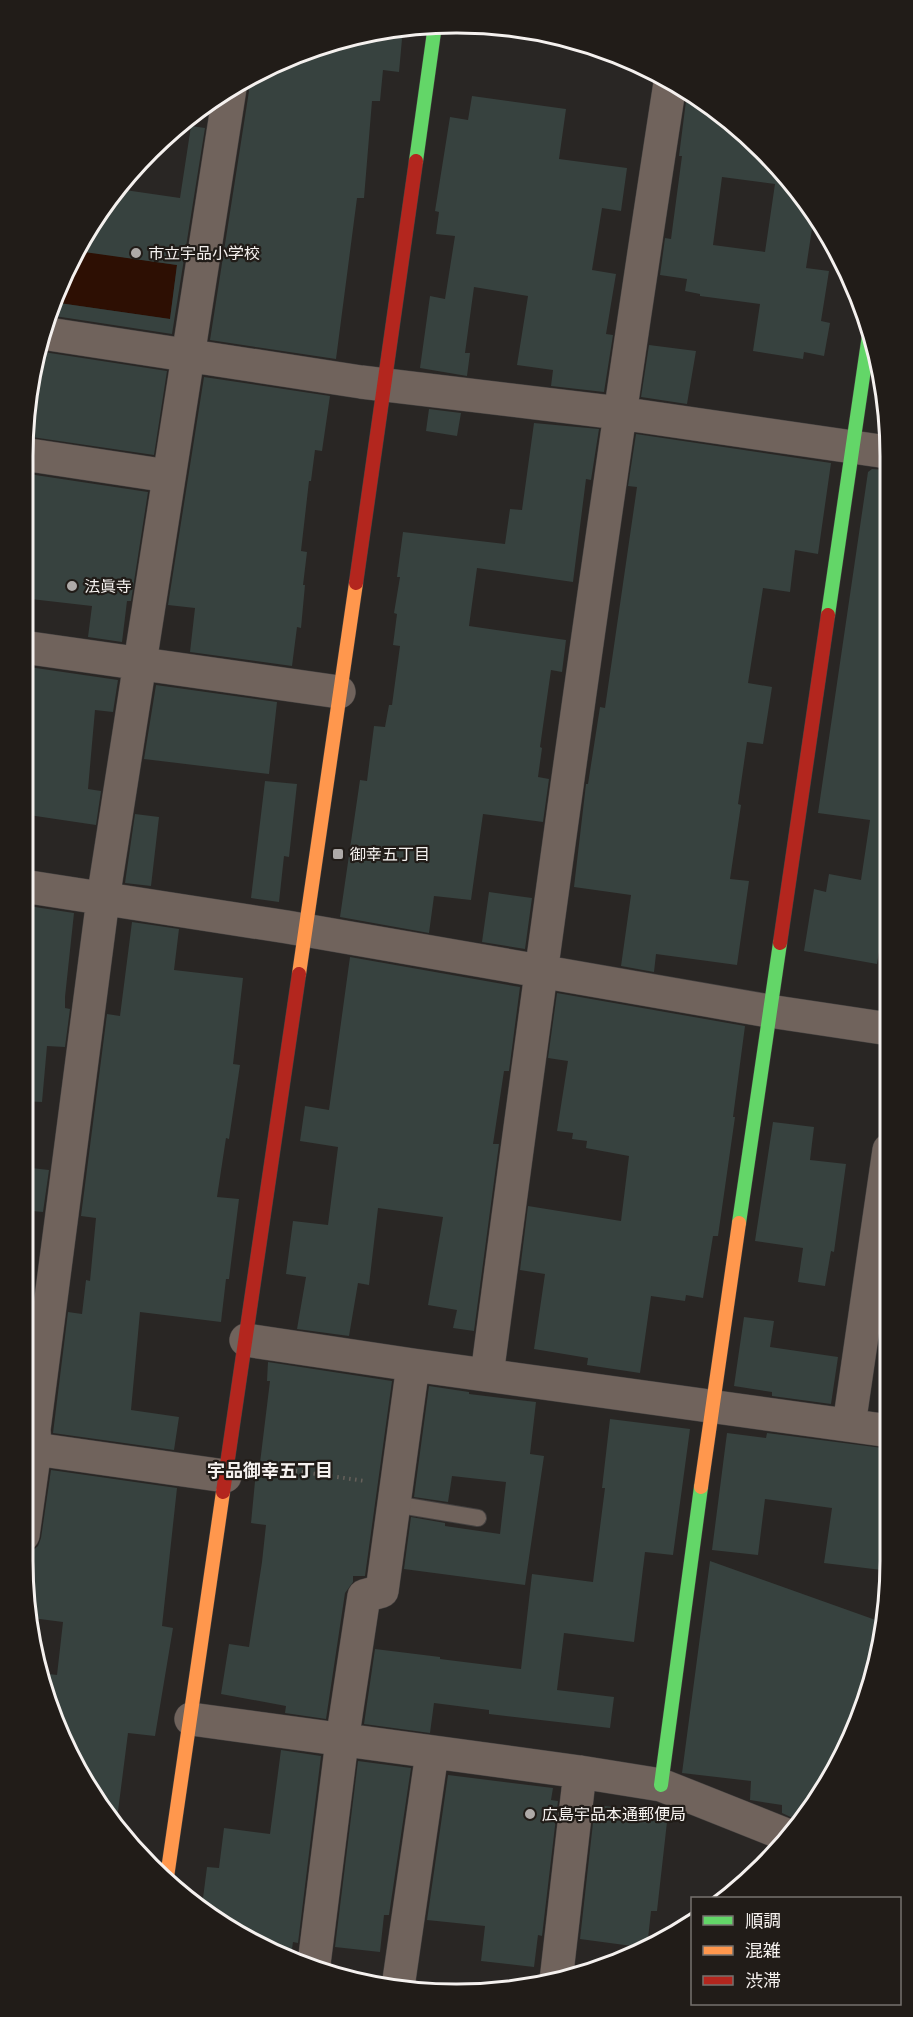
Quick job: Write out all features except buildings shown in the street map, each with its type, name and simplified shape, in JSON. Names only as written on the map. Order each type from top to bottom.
[{"type":"street","points":[[168,1870],[190,1719],[238,1470],[246,1340],[434,34]]},
{"type":"street","points":[[487,1375],[540,972],[619,413],[669,90]]},
{"type":"street","points":[[33,1420],[103,899],[228,100]]},
{"type":"street","points":[[51,334],[385,385],[619,413],[880,451]]},
{"type":"street","points":[[662,1785],[712,1406],[867,351]]},
{"type":"street","points":[[33,456],[168,476]]},
{"type":"street","points":[[33,649],[339,692]]},
{"type":"street","points":[[33,888],[880,1028]]},
{"type":"street","points":[[849,1425],[880,1212]]},
{"type":"street","points":[[246,1340],[880,1430]]},
{"type":"street","points":[[315,1960],[342,1741],[364,1596],[382,1591],[413,1365]]},
{"type":"street","points":[[33,1435],[238,1470]]},
{"type":"street","points":[[190,1719],[662,1785],[781,1833]]},
{"type":"street","points":[[399,1980],[432,1753]]},
{"type":"street","points":[[557,1972],[580,1772]]},
{"type":"lane","points":[[395,1495],[478,1518]]},
{"type":"path","points":[[238,1470],[395,1495]]},
{"type":"shaded area","points":[[86,252],[177,265],[170,319],[61,303]]},
{"type":"traffic: fast","points":[[416,161],[434,34]]},
{"type":"traffic: fast","points":[[828,615],[867,350]]},
{"type":"traffic: fast","points":[[739,1223],[780,943]]},
{"type":"traffic: fast","points":[[661,1785],[701,1487]]},
{"type":"traffic: slow","points":[[299,974],[356,583]]},
{"type":"traffic: slow","points":[[701,1487],[739,1223]]},
{"type":"traffic: slow","points":[[168,1870],[223,1492]]},
{"type":"traffic: jam","points":[[356,583],[416,161]]},
{"type":"traffic: jam","points":[[780,943],[828,615]]},
{"type":"traffic: jam","points":[[223,1492],[299,974]]},
{"type":"place","name":"市立宇品小学校","points":[[136,253]]},
{"type":"place","name":"法眞寺","points":[[72,586]]},
{"type":"place","name":"御幸五丁目","points":[[338,854]]},
{"type":"place","name":"広島宇品本通郵便局","points":[[530,1814]]},
{"type":"district","name":"宇品御幸五丁目","points":[[270,1470]]}]
